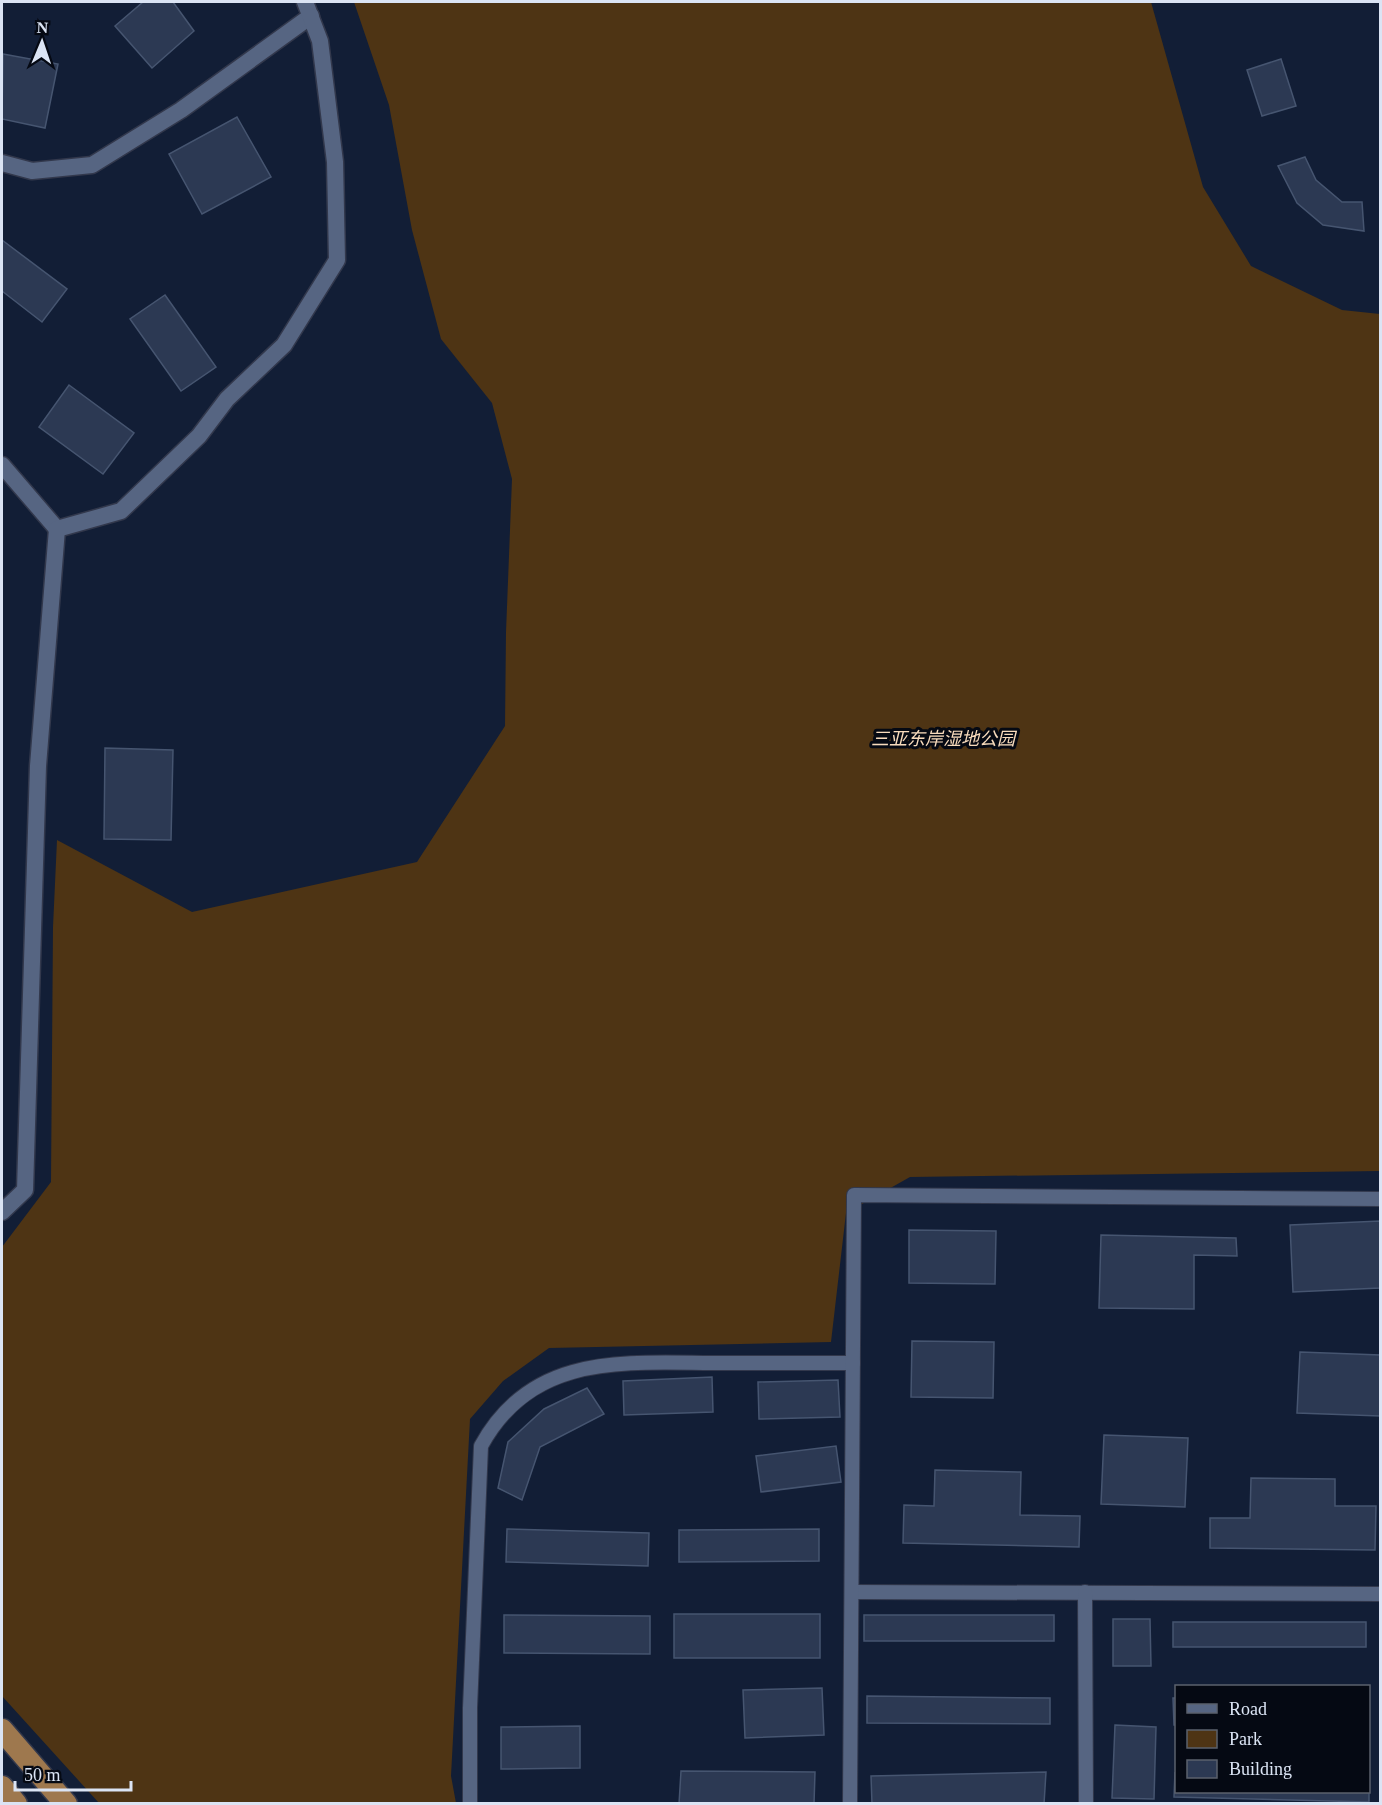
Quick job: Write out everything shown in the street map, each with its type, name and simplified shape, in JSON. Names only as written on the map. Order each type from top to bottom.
[{"type":"highway","points":[[2,1730],[66,1803]]},
{"type":"highway","points":[[2,1787],[16,1803]]},
{"type":"street","points":[[2,163],[32,171],[92,165],[181,110],[308,9],[321,42],[335,162],[337,260],[284,345],[226,399],[199,436],[182,453],[121,511],[57,529]]},
{"type":"street","points":[[2,465],[57,529],[39,766],[25,1190],[2,1212]]},
{"type":"street","points":[[850,1803],[854,1195],[1380,1199]]},
{"type":"street","points":[[470,1803],[470,1708],[481,1446],[495,1420],[538,1385],[573,1371],[613,1362],[853,1363]]},
{"type":"street","points":[[852,1592],[1380,1594]]},
{"type":"street","points":[[1085,1592],[1086,1803]]},
{"type":"green space","name":"三亚东岸湿地公园","points":[[354,2],[1151,2],[1203,187],[1251,266],[1342,310],[1380,314],[1380,1171],[910,1177],[846,1213],[831,1342],[549,1348],[503,1381],[470,1419],[451,1776],[456,1803],[99,1803],[2,1696],[2,1247],[51,1182],[53,927],[57,840],[192,912],[417,862],[505,726],[512,479],[492,403],[441,339],[412,230],[389,105]]},
{"type":"building","points":[[143,2],[173,2],[194,31],[152,68],[115,26]]},
{"type":"building","points":[[3,54],[58,64],[45,128],[2,119]]},
{"type":"building","points":[[1281,59],[1296,106],[1262,116],[1247,70]]},
{"type":"building","points":[[237,117],[271,177],[202,214],[169,154]]},
{"type":"building","points":[[1305,157],[1316,180],[1342,202],[1362,202],[1364,231],[1323,225],[1297,203],[1278,166]]},
{"type":"building","points":[[2,240],[67,289],[42,322],[2,291]]},
{"type":"building","points":[[165,295],[216,367],[181,391],[130,319]]},
{"type":"building","points":[[69,385],[134,433],[103,474],[39,427]]},
{"type":"building","points":[[105,748],[173,750],[171,840],[104,839]]},
{"type":"building","points":[[1380,1221],[1380,1288],[1293,1292],[1290,1225]]},
{"type":"building","points":[[909,1230],[996,1231],[995,1284],[909,1283]]},
{"type":"building","points":[[1101,1235],[1236,1238],[1237,1256],[1194,1255],[1194,1309],[1099,1308]]},
{"type":"building","points":[[912,1341],[994,1342],[993,1398],[911,1397]]},
{"type":"building","points":[[1300,1352],[1380,1355],[1380,1416],[1297,1413]]},
{"type":"building","points":[[712,1377],[713,1412],[624,1415],[623,1381]]},
{"type":"building","points":[[838,1380],[840,1417],[759,1419],[758,1382]]},
{"type":"building","points":[[587,1388],[604,1414],[540,1447],[522,1500],[498,1488],[508,1442],[544,1409]]},
{"type":"building","points":[[1104,1435],[1188,1438],[1185,1507],[1101,1504]]},
{"type":"building","points":[[836,1446],[841,1482],[761,1492],[756,1456]]},
{"type":"building","points":[[935,1470],[1021,1472],[1020,1515],[1080,1516],[1079,1547],[903,1543],[904,1505],[934,1506]]},
{"type":"building","points":[[1251,1478],[1335,1479],[1335,1506],[1376,1506],[1375,1550],[1210,1548],[1210,1518],[1250,1518]]},
{"type":"building","points":[[507,1529],[649,1533],[648,1566],[506,1562]]},
{"type":"building","points":[[819,1529],[819,1561],[679,1562],[679,1530]]},
{"type":"building","points":[[674,1614],[820,1614],[820,1658],[674,1658]]},
{"type":"building","points":[[504,1615],[650,1616],[650,1654],[504,1653]]},
{"type":"building","points":[[864,1615],[1054,1615],[1054,1641],[864,1641]]},
{"type":"building","points":[[1113,1619],[1150,1619],[1151,1666],[1113,1666]]},
{"type":"building","points":[[1173,1622],[1366,1622],[1366,1647],[1173,1647]]},
{"type":"building","points":[[822,1688],[824,1735],[745,1738],[743,1690]]},
{"type":"building","points":[[867,1696],[1050,1698],[1050,1724],[867,1723]]},
{"type":"building","points":[[1173,1698],[1175,1698],[1175,1725]]},
{"type":"building","points":[[1115,1725],[1156,1727],[1154,1799],[1112,1798]]},
{"type":"building","points":[[580,1726],[580,1768],[501,1769],[501,1727]]},
{"type":"building","points":[[681,1771],[815,1772],[814,1804],[679,1804]]},
{"type":"building","points":[[1046,1772],[1044,1804],[872,1804],[871,1776]]},
{"type":"building","points":[[1175,1772],[1175,1793],[1369,1793],[1369,1802],[1174,1797]]}]
